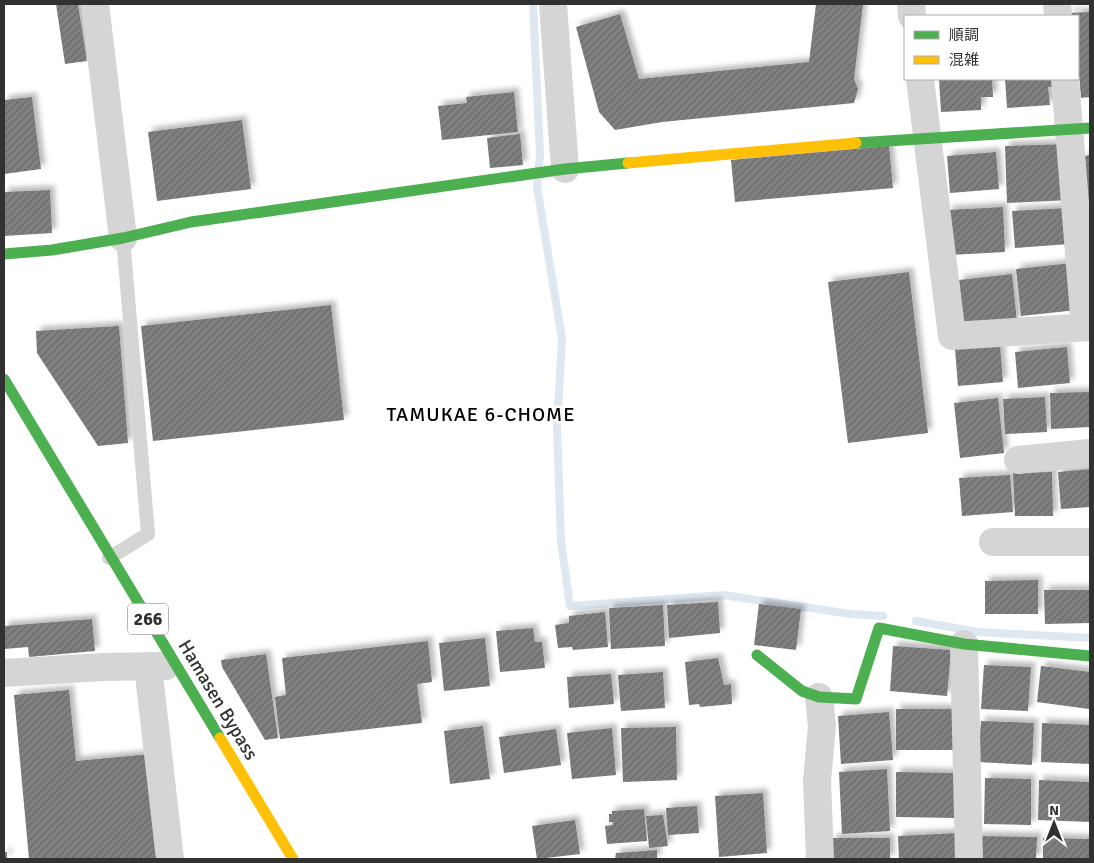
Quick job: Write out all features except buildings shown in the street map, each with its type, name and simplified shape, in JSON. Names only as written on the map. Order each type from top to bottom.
[{"type":"main road","points":[[4,254],[52,250],[123,238],[191,222],[564,169],[928,137],[1080,129]]},
{"type":"main road","name":"Hamasen Bypass","points":[[4,379],[109,558],[177,666],[292,859]]},
{"type":"main road","points":[[757,656],[802,691],[819,696],[856,699],[878,628],[964,644],[1090,656]]},
{"type":"street","points":[[95,4],[123,238]]},
{"type":"street","points":[[553,4],[564,169]]},
{"type":"street","points":[[920,80],[952,336],[1087,327],[1080,129],[1065,80]]},
{"type":"street","points":[[1018,460],[1090,453]]},
{"type":"street","points":[[994,542],[1090,542]]},
{"type":"street","points":[[964,644],[969,859]]},
{"type":"street","points":[[148,666],[170,859]]},
{"type":"street","points":[[4,673],[177,666]]},
{"type":"street","points":[[819,696],[822,726],[816,781],[820,859]]},
{"type":"lane","points":[[109,558],[148,534],[123,238]]},
{"type":"waterway","points":[[533,4],[540,154],[537,187],[562,339],[557,428],[561,541],[570,606],[723,595],[851,614],[883,616]]},
{"type":"waterway","points":[[916,621],[978,632],[1090,638]]},
{"type":"traffic: fast","points":[[856,143],[1090,128]]},
{"type":"traffic: fast","points":[[4,254],[52,250],[123,238],[191,222],[565,169],[628,163]]},
{"type":"traffic: fast","points":[[4,379],[220,738]]},
{"type":"traffic: fast","points":[[757,655],[802,691],[819,697],[856,699],[879,628],[964,644],[1090,656]]},
{"type":"traffic: slow","points":[[628,163],[856,143]]},
{"type":"traffic: slow","points":[[220,738],[293,859]]},
{"type":"district","name":"TAMUKAE 6-CHOME","points":[[481,414]]}]
